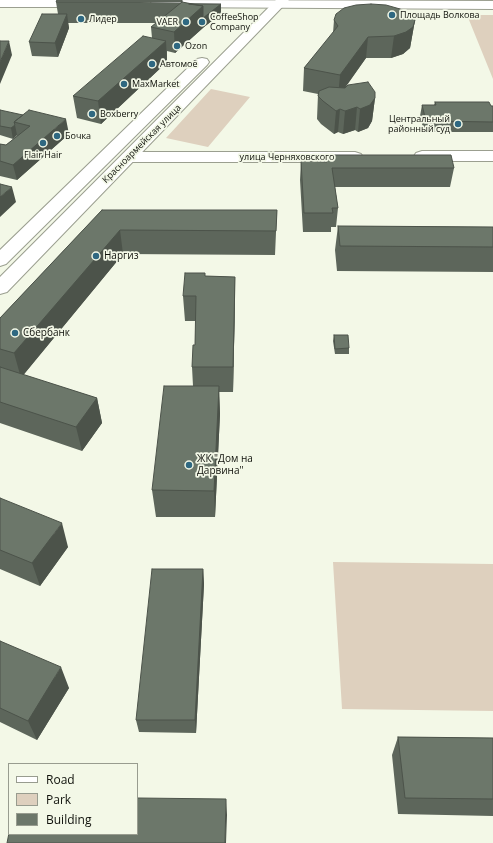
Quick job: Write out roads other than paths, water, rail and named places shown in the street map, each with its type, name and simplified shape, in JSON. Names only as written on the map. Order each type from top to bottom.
[{"type":"main road","name":"Красноармейская улица","points":[[0,260],[262,2]]},
{"type":"main road","points":[[144,3],[282,2],[493,5]]},
{"type":"main road","name":"Красноармейская улица","points":[[0,288],[282,2]]},
{"type":"main road","points":[[0,3],[96,3]]},
{"type":"main road","points":[[405,156],[493,156]]},
{"type":"main road","name":"улица Черняховского","points":[[129,157],[366,157]]},
{"type":"place","name":"Площадь Волкова","points":[[392,15]]},
{"type":"place","name":"Лидер","points":[[81,19]]},
{"type":"place","name":"VAER","points":[[186,22]]},
{"type":"place","name":"CoffeeShop Company","points":[[202,22]]},
{"type":"place","name":"Ozon","points":[[177,46]]},
{"type":"place","name":"Автомоё","points":[[152,64]]},
{"type":"place","name":"MaxMarket","points":[[124,84]]},
{"type":"place","name":"Boxberry","points":[[92,114]]},
{"type":"place","name":"Центральный районный суд","points":[[458,124]]},
{"type":"place","name":"Бочка","points":[[57,136]]},
{"type":"place","name":"Flair Hair","points":[[43,143]]},
{"type":"place","name":"Наргиз","points":[[96,256]]},
{"type":"place","name":"Сбербанк","points":[[15,333]]},
{"type":"place","name":"ЖК \"Дом на Дарвина\"","points":[[189,465]]}]
